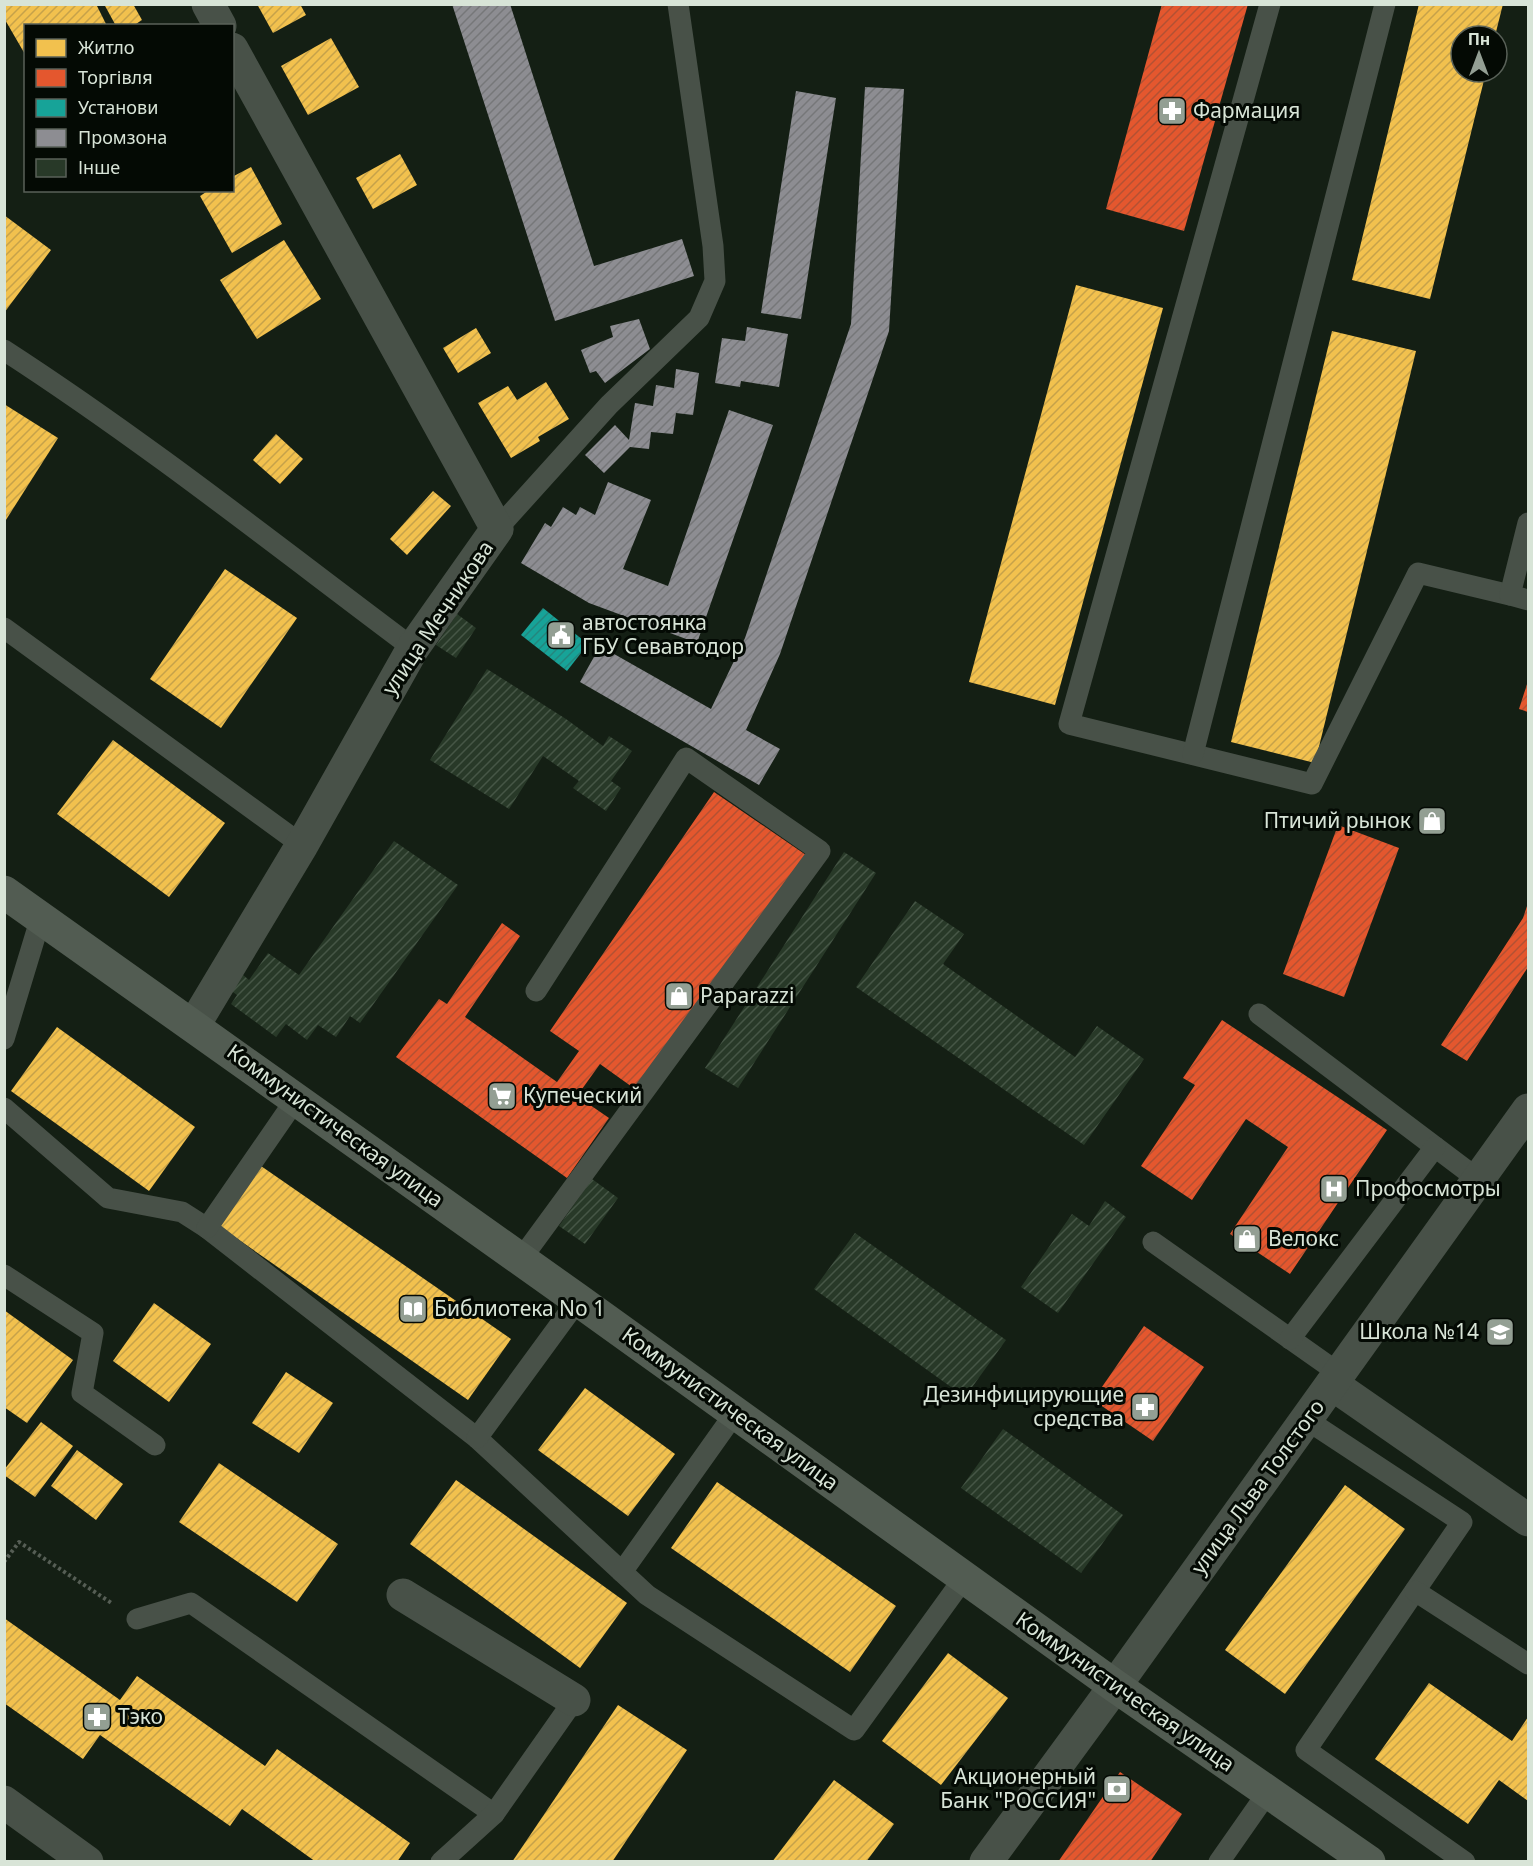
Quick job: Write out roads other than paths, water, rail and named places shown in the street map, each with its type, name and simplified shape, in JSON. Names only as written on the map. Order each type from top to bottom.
[{"type":"street","points":[[208,4],[219,24]]},
{"type":"street","name":"улица Мечникова","points":[[194,1026],[302,845],[413,648],[497,529],[234,52]]},
{"type":"street","name":"Коммунистическая улица","points":[[4,892],[521,1259],[1115,1686],[1369,1862]]},
{"type":"street","name":"улица Льва Толстого","points":[[986,1862],[1528,1110]]},
{"type":"street","points":[[1336,1379],[1528,1520]]},
{"type":"street","points":[[403,1595],[574,1700]]},
{"type":"street","points":[[4,1802],[87,1862]]},
{"type":"lane","points":[[497,529],[609,405],[699,318],[715,281],[713,246],[678,4]]},
{"type":"lane","points":[[1270,4],[1069,724],[1312,784],[1418,573],[1519,597],[1528,523]]},
{"type":"lane","points":[[1193,754],[1385,4]]},
{"type":"lane","points":[[4,350],[50,380],[170,467],[413,648]]},
{"type":"lane","points":[[4,628],[302,845]]},
{"type":"lane","points":[[521,1259],[820,851],[686,758],[536,991]]},
{"type":"lane","points":[[4,1039],[41,917]]},
{"type":"lane","points":[[1259,1014],[1479,1180]]},
{"type":"lane","points":[[207,1228],[296,1099]]},
{"type":"lane","points":[[4,1108],[108,1198],[182,1212],[207,1228],[477,1438],[647,1595],[854,1730],[964,1578]]},
{"type":"lane","points":[[1290,1339],[1436,1147]]},
{"type":"lane","points":[[1154,1242],[1290,1339],[1336,1379]]},
{"type":"lane","points":[[4,1275],[93,1334],[82,1393],[155,1445]]},
{"type":"lane","points":[[477,1438],[578,1300]]},
{"type":"lane","points":[[622,1572],[735,1413]]},
{"type":"lane","points":[[1306,1419],[1462,1522],[1306,1750],[1465,1862]]},
{"type":"lane","points":[[1415,1591],[1528,1664]]},
{"type":"lane","points":[[137,1619],[191,1603],[494,1814]]},
{"type":"lane","points":[[441,1862],[494,1814],[574,1700]]},
{"type":"lane","points":[[1219,1862],[1268,1792]]},
{"type":"place","name":"Фармация","points":[[1172,111]]},
{"type":"place","name":"автостоянка ГБУ Севавтодор","points":[[561,635]]},
{"type":"place","name":"Птичий рынок","points":[[1432,821]]},
{"type":"place","name":"Paparazzi","points":[[679,996]]},
{"type":"place","name":"Купеческий","points":[[502,1096]]},
{"type":"place","name":"Профосмотры","points":[[1334,1189]]},
{"type":"place","name":"Велокс","points":[[1247,1239]]},
{"type":"place","name":"Библиотека No 1","points":[[413,1309]]},
{"type":"place","name":"Школа №14","points":[[1500,1332]]},
{"type":"place","name":"Дезинфицирующие средства","points":[[1145,1407]]},
{"type":"place","name":"Тэко","points":[[97,1717]]},
{"type":"place","name":"Акционерный Банк \"РОССИЯ\"","points":[[1117,1789]]}]
